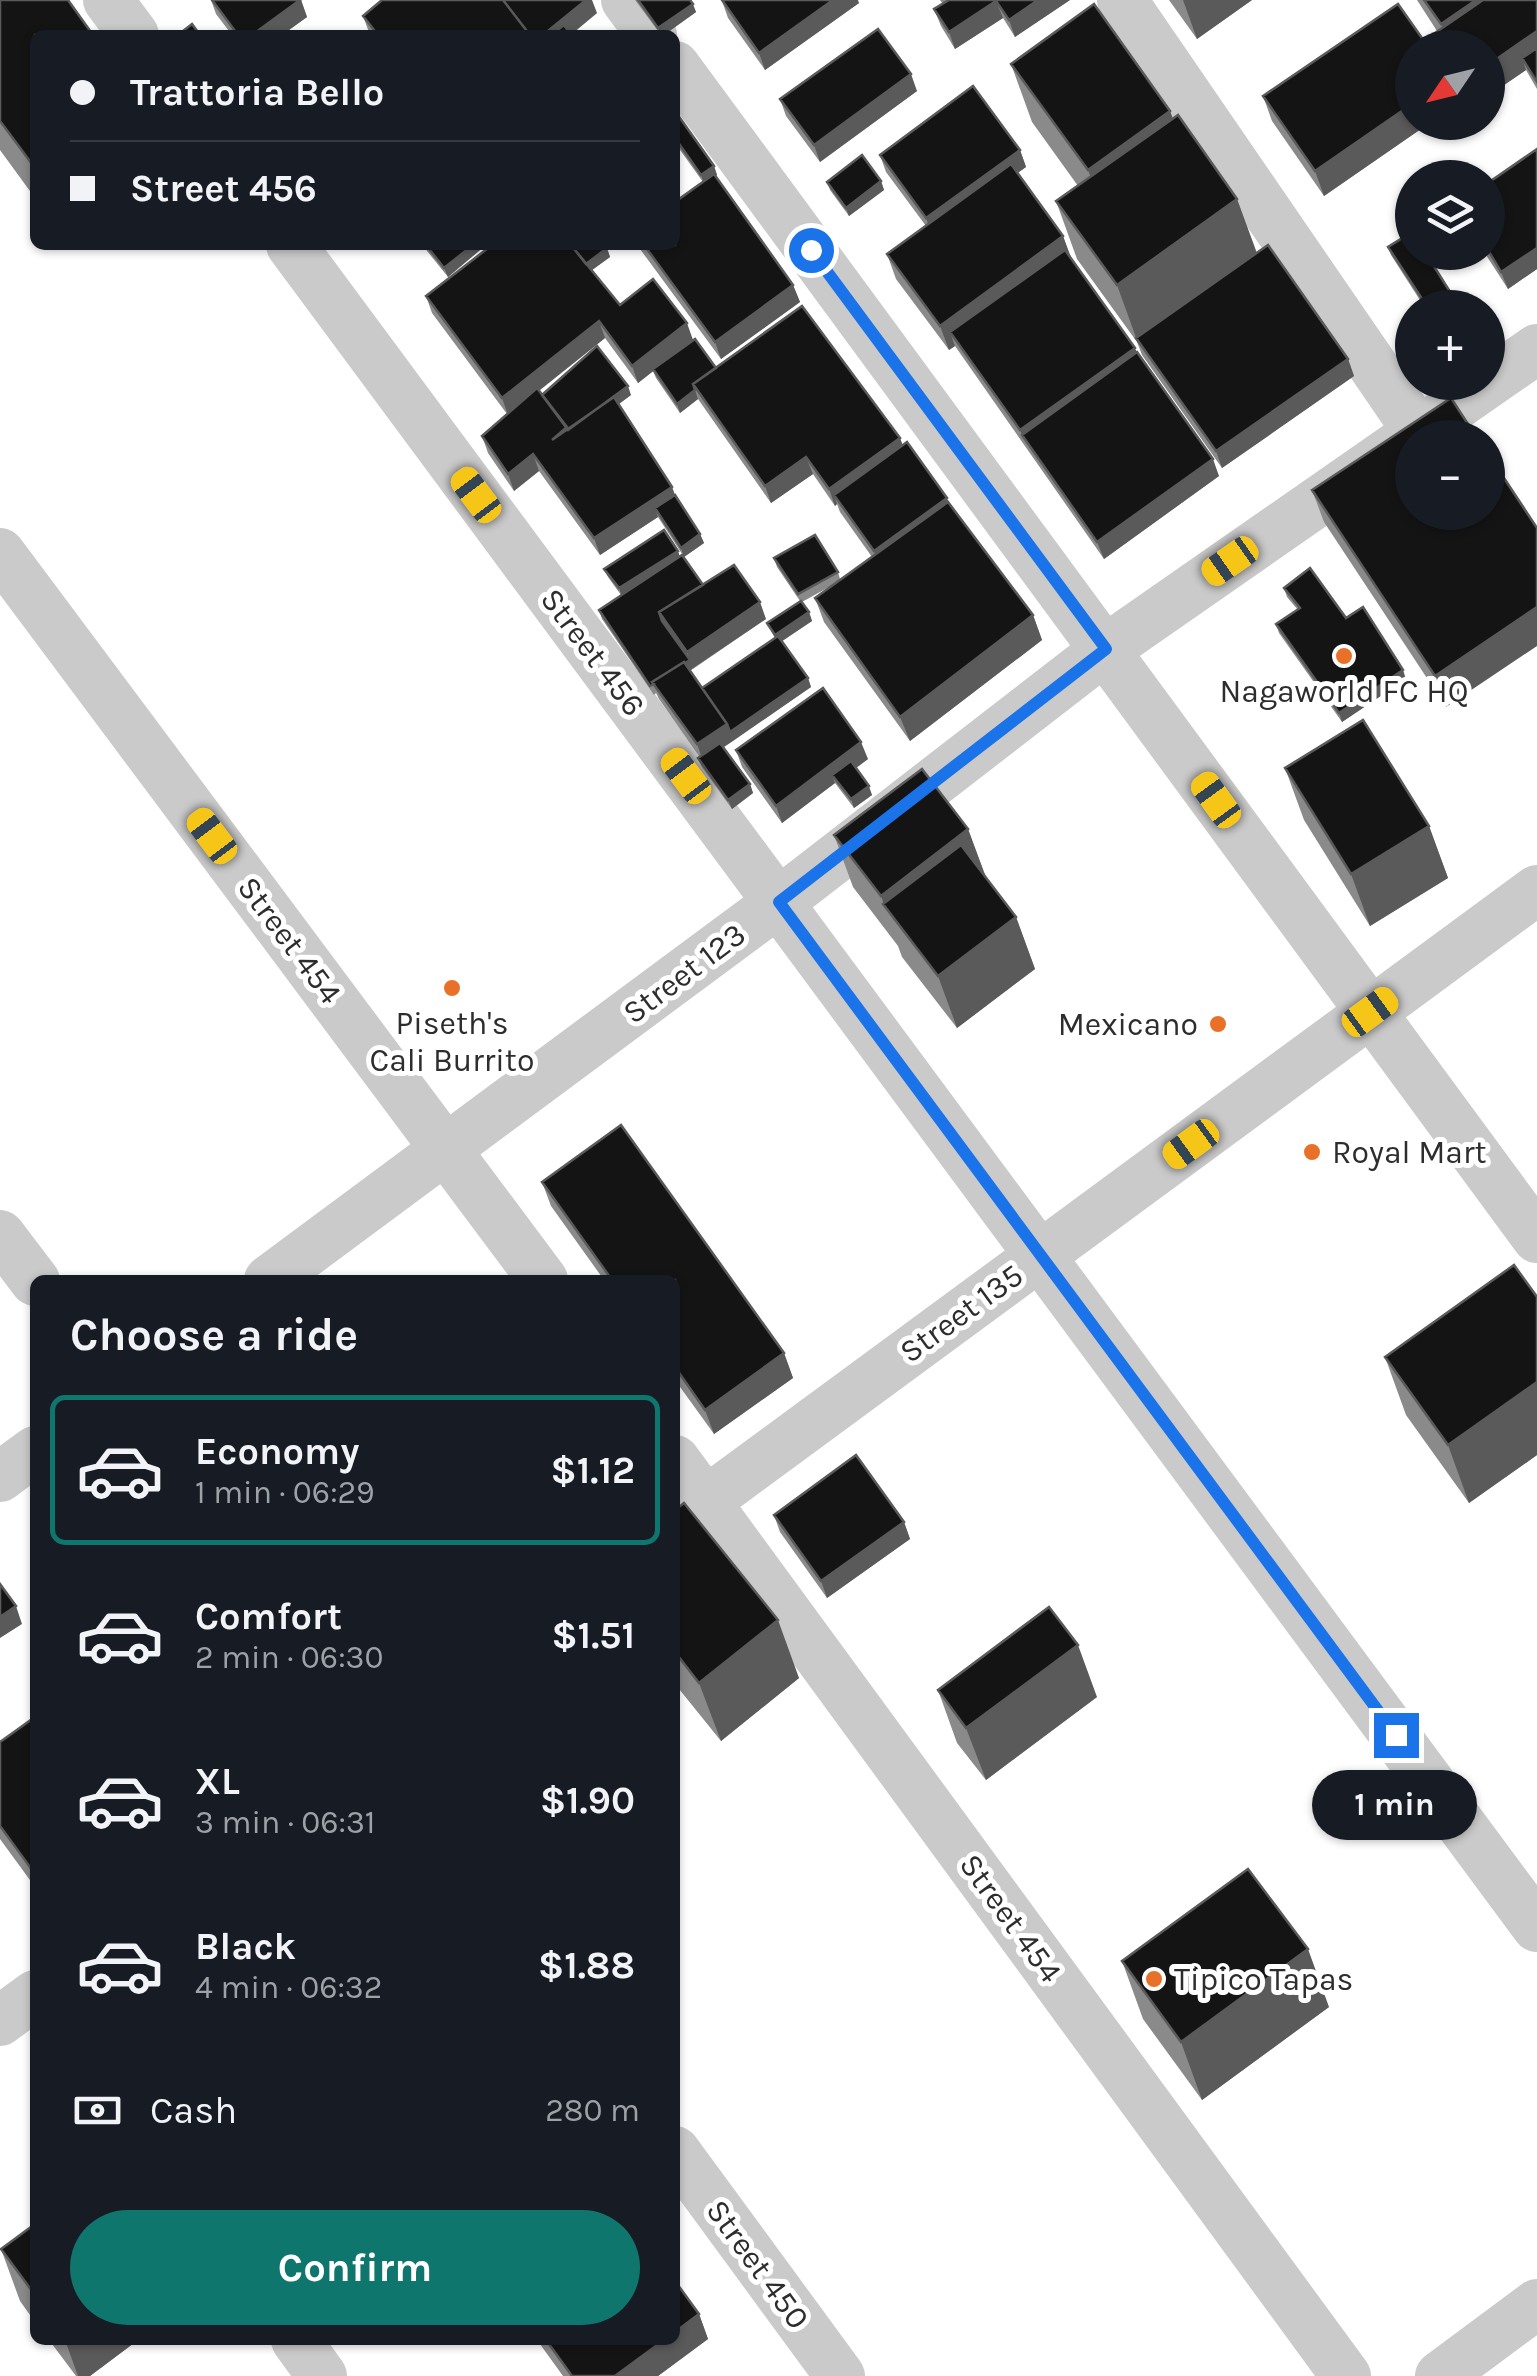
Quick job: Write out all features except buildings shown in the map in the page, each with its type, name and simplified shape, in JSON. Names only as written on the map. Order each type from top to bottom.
[{"type":"street","points":[[108,0],[130,30]]},
{"type":"street","points":[[626,0],[648,30]]},
{"type":"street","points":[[1122,0],[1411,420]]},
{"type":"street","points":[[680,73],[1537,1238]]},
{"type":"street","name":"Street 456","points":[[295,250],[1537,1927]]},
{"type":"street","name":"Street 123","points":[[1433,420],[1537,349]]},
{"type":"street","name":"Street 123","points":[[276,1275],[779,902],[1106,649],[1395,446]]},
{"type":"street","name":"Street 454","points":[[0,553],[539,1275]]},
{"type":"street","name":"Street 135","points":[[690,1513],[1537,890]]},
{"type":"street","points":[[0,1235],[30,1275]]},
{"type":"street","points":[[0,1477],[30,1455]]},
{"type":"street","name":"Street 454","points":[[680,1478],[690,1513],[1346,2376]]},
{"type":"street","points":[[0,2021],[30,2000]]},
{"type":"street","name":"Street 450","points":[[680,2158],[840,2376]]},
{"type":"street","points":[[1440,2376],[1537,2304]]},
{"type":"street","points":[[300,2345],[322,2376]]},
{"type":"place","name":"Nagaworld FC HQ","points":[[1344,656]]},
{"type":"place","name":"Piseth's Cali Burrito","points":[[452,988]]},
{"type":"place","name":"Mexicano","points":[[1218,1024]]},
{"type":"place","name":"Royal Mart","points":[[1312,1152]]},
{"type":"place","name":"Tipico Tapas","points":[[1154,1979]]},
{"type":"route","points":[[811,250],[1106,649],[779,902],[1396,1735]]}]
